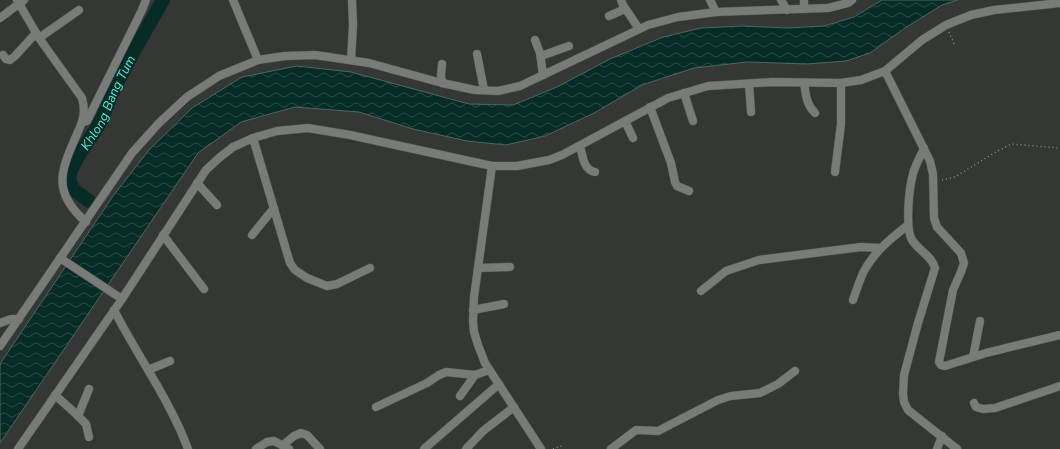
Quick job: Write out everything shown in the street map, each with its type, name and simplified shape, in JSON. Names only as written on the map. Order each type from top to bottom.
[{"type":"street","points":[[82,122],[87,121],[95,107],[146,0]]},
{"type":"street","points":[[233,0],[258,60]]},
{"type":"street","points":[[351,60],[353,25],[352,0]]},
{"type":"street","points":[[621,0],[639,29]]},
{"type":"street","points":[[710,0],[716,12]]},
{"type":"street","points":[[781,0],[787,10]]},
{"type":"street","points":[[804,0],[804,9]]},
{"type":"street","points":[[0,346],[132,153],[159,123],[187,97],[219,76],[258,60],[285,56],[315,55],[369,63],[442,82],[484,90],[498,91],[520,86],[543,76],[648,25],[678,17],[716,12],[804,9],[827,4],[848,2],[852,0]]},
{"type":"street","points":[[0,18],[20,1],[38,35],[82,98],[85,106],[84,116],[64,163],[62,183],[66,200],[76,214],[86,222]]},
{"type":"street","points":[[18,449],[122,299],[206,170],[233,148],[253,138],[277,130],[308,128],[350,135],[492,166],[517,166],[562,155],[650,107],[668,98],[684,93],[708,86],[841,83],[861,80],[885,71],[922,40],[946,25],[971,15],[994,10],[1060,3]]},
{"type":"street","points":[[609,16],[625,8]]},
{"type":"street","points":[[3,55],[6,59],[10,60],[38,35],[79,10]]},
{"type":"street","points":[[535,40],[541,56],[543,76]]},
{"type":"street","points":[[541,56],[569,46]]},
{"type":"street","points":[[478,54],[484,90]]},
{"type":"street","points":[[442,64],[442,82]]},
{"type":"street","points":[[885,71],[930,161],[933,182],[934,218],[937,227],[961,253],[964,263],[953,290],[940,362],[941,365],[945,366],[973,357],[1060,335]]},
{"type":"street","points":[[804,83],[806,100],[810,108],[815,113]]},
{"type":"street","points":[[834,172],[841,124],[841,83]]},
{"type":"street","points":[[749,84],[751,112]]},
{"type":"street","points":[[684,93],[693,122]]},
{"type":"street","points":[[650,107],[671,163],[675,182],[677,186],[689,191]]},
{"type":"street","points":[[624,121],[633,138]]},
{"type":"street","points":[[253,138],[290,263],[295,270],[307,278],[327,286],[337,284],[370,268]]},
{"type":"street","points":[[580,146],[585,167],[596,172]]},
{"type":"street","points":[[924,148],[913,173],[908,225],[910,237],[916,247],[933,262],[935,268],[918,322],[904,375],[903,394],[904,402],[908,410],[957,449]]},
{"type":"street","points":[[492,166],[474,297],[473,322],[478,345],[485,363],[541,449]]},
{"type":"street","points":[[198,183],[217,205]]},
{"type":"street","points":[[252,235],[274,208]]},
{"type":"street","points":[[853,300],[863,274],[872,257],[908,225]]},
{"type":"street","points":[[164,235],[204,289]]},
{"type":"street","points":[[701,291],[726,271],[759,260],[861,246],[881,248]]},
{"type":"street","points":[[60,258],[122,299]]},
{"type":"street","points":[[478,268],[510,267]]},
{"type":"street","points":[[473,310],[504,304]]},
{"type":"street","points":[[114,310],[182,433],[188,449]]},
{"type":"street","points":[[0,323],[12,319],[19,319]]},
{"type":"street","points":[[973,357],[980,321]]},
{"type":"street","points":[[148,370],[170,361]]},
{"type":"street","points":[[376,407],[427,383],[439,374],[446,372],[475,375],[489,370]]},
{"type":"street","points":[[611,449],[636,430],[658,431],[718,400],[731,396],[760,393],[778,384],[794,371]]},
{"type":"street","points":[[460,396],[475,375]]},
{"type":"street","points":[[424,449],[499,384]]},
{"type":"street","points":[[974,403],[976,407],[983,409],[995,408],[1060,386]]},
{"type":"street","points":[[78,416],[89,389]]},
{"type":"street","points":[[55,396],[86,424],[90,436]]},
{"type":"street","points":[[466,449],[483,431],[514,407]]},
{"type":"street","points":[[256,449],[267,442],[274,441],[286,447],[294,436],[301,433],[307,435],[320,449]]},
{"type":"street","points":[[937,449],[942,436]]},
{"type":"path","points":[[946,25],[954,44]]},
{"type":"path","points":[[933,182],[955,177],[994,152],[1011,144],[1060,148]]},
{"type":"path","points":[[553,449],[564,445]]},
{"type":"water","points":[[882,0],[958,0],[942,5],[905,28],[870,53],[846,61],[807,64],[747,62],[694,68],[642,85],[594,113],[545,136],[506,145],[467,141],[413,129],[359,112],[295,107],[241,122],[198,153],[0,443],[0,364],[113,196],[149,150],[192,108],[242,77],[297,66],[351,72],[469,104],[513,105],[557,87],[610,59],[663,37],[701,28],[743,26],[788,28],[824,26],[854,17]]},
{"type":"waterway","name":"Khlong Bang Tum","points":[[89,201],[73,189],[69,179],[71,170],[100,123],[114,89],[163,0]]}]
